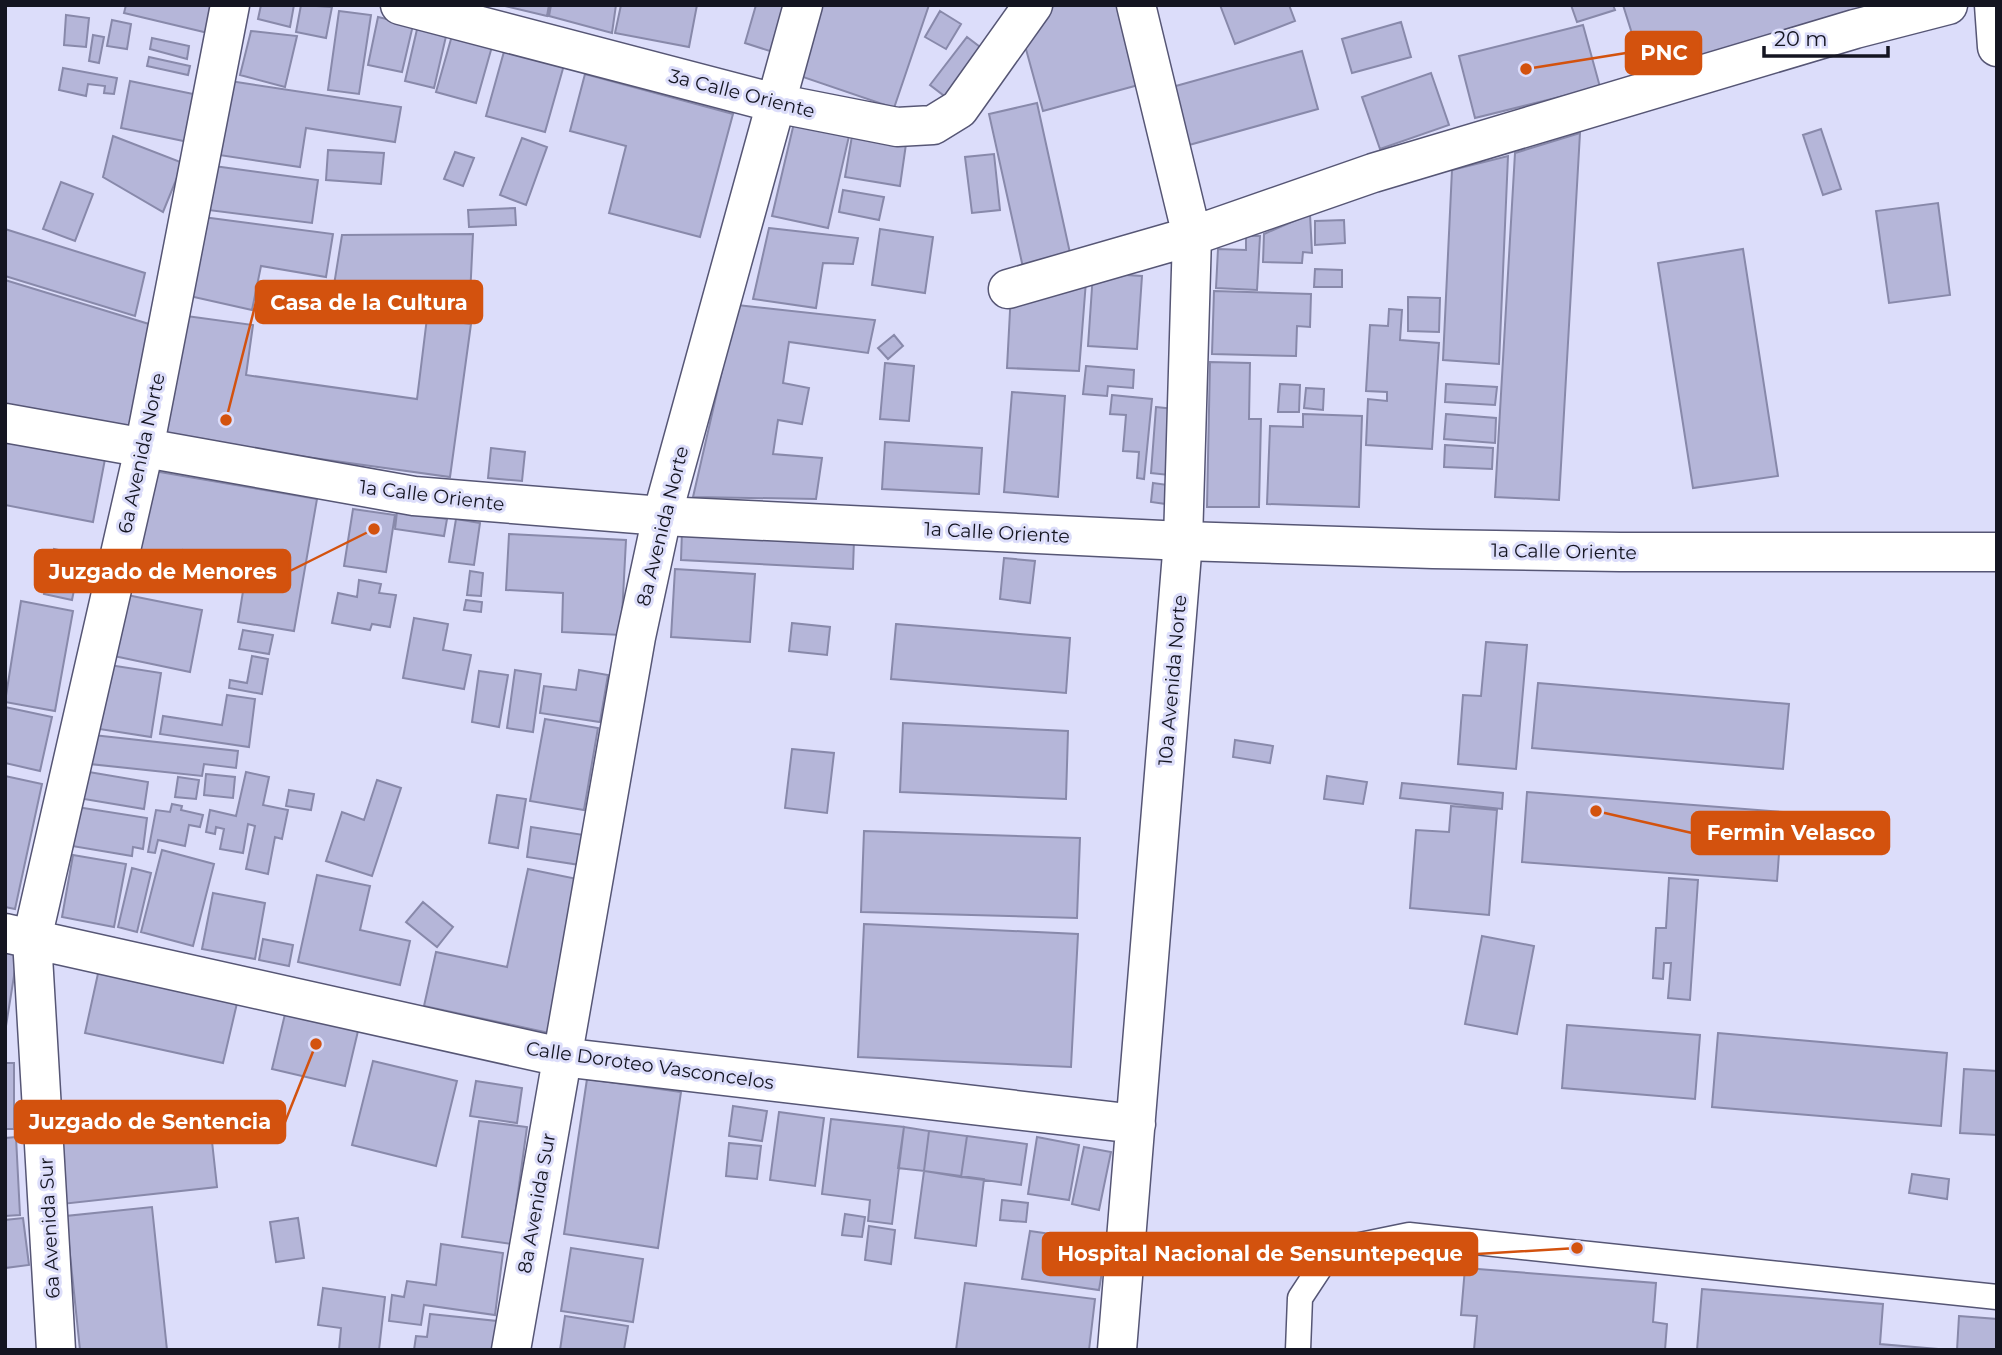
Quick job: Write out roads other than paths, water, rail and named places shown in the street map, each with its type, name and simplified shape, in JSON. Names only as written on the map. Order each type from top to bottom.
[{"type":"street","name":"6a Avenida Norte","points":[[19,936],[144,449],[230,5]]},
{"type":"street","name":"3a Calle Oriente","points":[[400,5],[775,103],[897,127],[933,125],[959,109],[1033,5]]},
{"type":"street","name":"8a Avenida Norte","points":[[561,1056],[636,637],[663,516],[803,5]]},
{"type":"street","name":"10a Avenida Norte","points":[[1117,1350],[1183,541],[1192,236],[1136,5]]},
{"type":"street","points":[[1008,289],[1192,236],[1373,173],[1855,29],[1948,5]]},
{"type":"street","points":[[1994,5],[1997,47]]},
{"type":"street","name":"1a Calle Oriente","points":[[5,423],[414,496],[663,516],[1183,541],[1620,552],[1997,552]]},
{"type":"street","name":"Calle Doroteo Vasconcelos","points":[[19,936],[561,1056],[1136,1124]]},
{"type":"street","name":"6a Avenida Sur","points":[[19,936],[56,1350]]},
{"type":"street","name":"8a Avenida Sur","points":[[511,1350],[561,1056]]},
{"type":"lane","points":[[1298,1350],[1300,1298],[1331,1251],[1409,1235],[1997,1297]]},
{"type":"place","name":"PNC","points":[[1526,69]]},
{"type":"place","name":"Casa de la Cultura","points":[[226,420]]},
{"type":"place","name":"Juzgado de Menores","points":[[374,529]]},
{"type":"place","name":"Fermin Velasco","points":[[1596,811]]},
{"type":"place","name":"Juzgado de Sentencia","points":[[316,1044]]},
{"type":"place","name":"Hospital Nacional de Sensuntepeque","points":[[1577,1248]]}]
